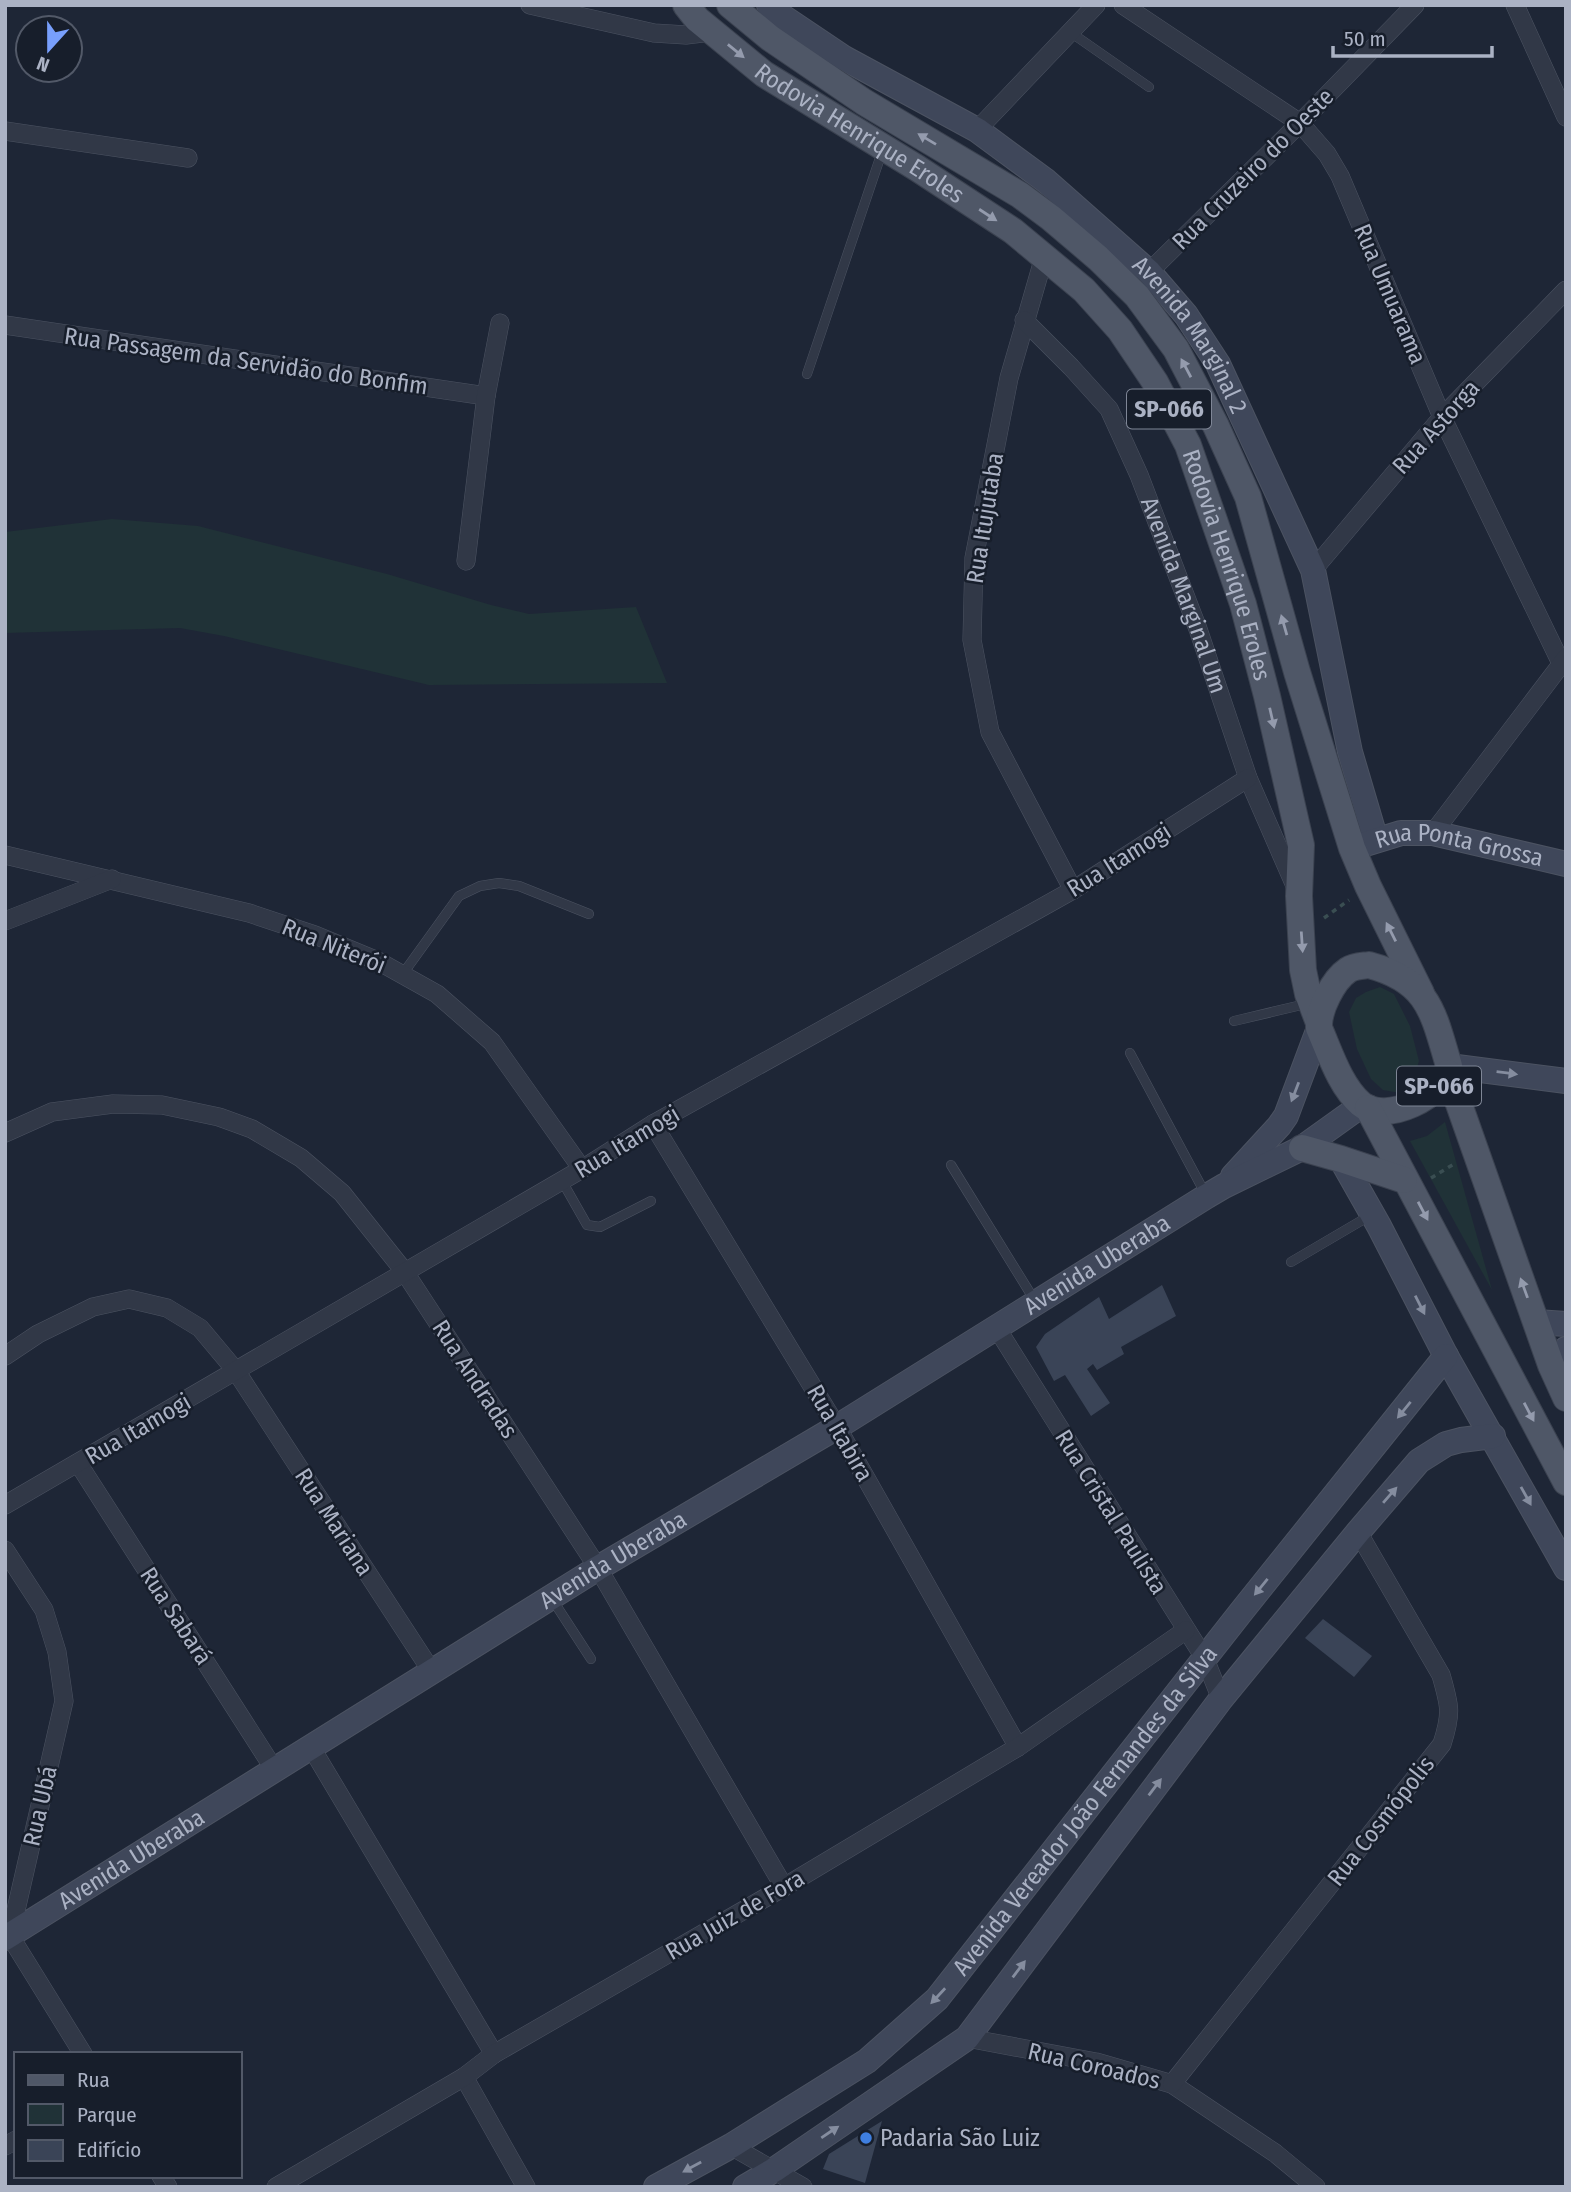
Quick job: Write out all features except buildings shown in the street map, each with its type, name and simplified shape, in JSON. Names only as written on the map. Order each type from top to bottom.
[{"type":"main road","name":"Rodovia Henrique Eroles","points":[[686,5],[711,32],[764,74],[1013,230],[1084,290],[1120,330],[1154,382],[1188,444],[1243,604],[1267,696],[1301,845],[1299,896],[1303,970],[1317,1018]]},
{"type":"main road","name":"Rodovia Henrique Eroles","points":[[730,5],[771,38],[864,102],[1020,195],[1051,218],[1098,257],[1137,296],[1176,349],[1216,426],[1248,497],[1297,672],[1364,844],[1368,886],[1421,993]]},
{"type":"main road","name":"SP-066","points":[[1566,1398],[1558,1357],[1536,1322],[1474,1152],[1433,1016],[1421,993],[1393,971],[1369,965],[1350,967],[1337,979],[1317,1018],[1342,1079],[1365,1106],[1566,1482]]},
{"type":"main road","name":"SP-066","points":[[1365,1106],[1392,1110],[1414,1104],[1430,1094],[1448,1070]]},
{"type":"main road","points":[[1302,1148],[1341,1159],[1408,1185]]},
{"type":"street","points":[[530,5],[654,33],[686,35],[711,32]]},
{"type":"street","points":[[976,130],[1096,5]]},
{"type":"street","name":"Rua Umuarama","points":[[1123,5],[1300,123],[1328,154],[1340,176],[1443,417],[1564,661]]},
{"type":"street","name":"Rua Cruzeiro do Oeste","points":[[1149,272],[1415,5]]},
{"type":"street","points":[[1515,5],[1566,117]]},
{"type":"street","name":"Avenida Marginal 2","points":[[780,9],[844,58],[976,130],[1046,181],[1149,272],[1186,316],[1218,364],[1313,570],[1364,844]]},
{"type":"street","points":[[5,131],[188,159]]},
{"type":"street","name":"Rua Itujutaba","points":[[1044,257],[1024,320],[1007,391],[974,558],[972,640],[990,732],[1073,890]]},
{"type":"street","name":"Rua Astorga","points":[[1313,570],[1443,417],[1566,290]]},
{"type":"street","name":"Avenida Marginal Um","points":[[1024,320],[1109,409],[1139,474],[1198,629],[1248,778],[1299,896]]},
{"type":"street","points":[[466,561],[486,396],[500,323]]},
{"type":"street","name":"Rua Passagem da Servidão do Bonfim","points":[[5,325],[486,396]]},
{"type":"street","points":[[1433,834],[1564,661]]},
{"type":"street","name":"Rua Itamogi","points":[[5,1506],[562,1181],[653,1124],[1073,890],[1248,778]]},
{"type":"street","name":"Rua Ponta Grossa","points":[[1364,844],[1401,833],[1433,834],[1566,864]]},
{"type":"street","name":"Rua Niterói","points":[[5,855],[262,917],[378,961],[437,995],[492,1042],[582,1169]]},
{"type":"street","points":[[5,921],[112,879]]},
{"type":"street","name":"Avenida Uberaba","points":[[1215,1191],[1286,1116],[1317,1018]]},
{"type":"street","points":[[1448,1070],[1566,1081]]},
{"type":"street","name":"Rua Andradas","points":[[5,1133],[52,1112],[113,1104],[162,1105],[219,1117],[252,1129],[301,1158],[342,1192],[404,1271],[598,1568],[784,1887]]},
{"type":"street","name":"Avenida Uberaba","points":[[7,1937],[598,1568],[837,1427],[1215,1191],[1302,1148],[1365,1106]]},
{"type":"street","name":"Rua Itabira","points":[[653,1124],[837,1427],[1018,1747]]},
{"type":"street","points":[[1341,1159],[1446,1356],[1566,1568]]},
{"type":"street","name":"Rua Mariana","points":[[5,1356],[38,1334],[93,1307],[129,1299],[167,1308],[200,1328],[236,1371],[432,1672]]},
{"type":"street","points":[[1536,1322],[1566,1324]]},
{"type":"street","name":"Rua Cristal Paulista","points":[[996,1327],[1205,1660],[1221,1699]]},
{"type":"street","name":"Avenida Vereador João Fernandes da Silva","points":[[656,2187],[731,2146],[867,2061],[937,1999],[1446,1356]]},
{"type":"street","name":"Avenida Vereador João Fernandes da Silva","points":[[745,2187],[967,2038],[1221,1699],[1419,1461],[1446,1444],[1493,1436]]},
{"type":"street","name":"Rua Sabará","points":[[78,1464],[274,1769]]},
{"type":"street","name":"Rua Cosmópolis","points":[[1172,2084],[1442,1744],[1449,1721],[1448,1700],[1441,1675],[1358,1532]]},
{"type":"street","name":"Rua Ubá","points":[[5,1550],[44,1609],[57,1651],[64,1702],[7,1937]]},
{"type":"street","name":"Rua Juiz de Fora","points":[[276,2187],[464,2077],[495,2054],[784,1887],[1018,1747],[1186,1630]]},
{"type":"street","points":[[311,1747],[495,2054]]},
{"type":"street","points":[[7,1937],[82,2052]]},
{"type":"street","name":"Rua Coroados","points":[[967,2038],[1096,2062],[1172,2084],[1275,2153],[1315,2187]]},
{"type":"street","points":[[464,2077],[526,2187]]},
{"type":"street","points":[[731,2146],[803,2187]]},
{"type":"lane","points":[[1070,32],[1149,87]]},
{"type":"lane","points":[[807,374],[884,148]]},
{"type":"lane","points":[[402,975],[459,896],[480,886],[499,883],[519,886],[589,914]]},
{"type":"lane","points":[[1234,1021],[1317,1018]]},
{"type":"lane","points":[[1130,1053],[1215,1191]]},
{"type":"lane","points":[[951,1166],[1036,1303]]},
{"type":"lane","points":[[562,1181],[587,1225],[600,1227],[651,1201]]},
{"type":"lane","points":[[1292,1262],[1373,1215]]},
{"type":"lane","points":[[551,1598],[591,1658]]},
{"type":"path","points":[[1301,934],[1368,886]]},
{"type":"path","points":[[1408,1185],[1474,1152]]},
{"type":"green space","points":[[112,519],[198,526],[387,574],[529,614],[636,607],[667,683],[429,685],[180,628],[5,633],[5,532]]},
{"type":"green space","points":[[1380,987],[1394,994],[1410,1026],[1419,1061],[1413,1081],[1400,1093],[1383,1090],[1371,1079],[1357,1049],[1349,1012],[1356,998]]},
{"type":"green space","points":[[1445,1122],[1492,1290],[1410,1141],[1427,1136]]},
{"type":"place","name":"Padaria São Luiz","points":[[866,2138]]}]
